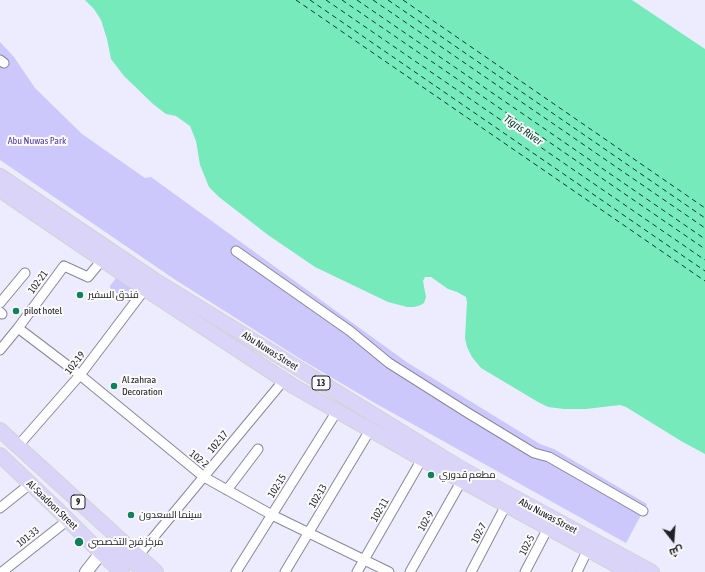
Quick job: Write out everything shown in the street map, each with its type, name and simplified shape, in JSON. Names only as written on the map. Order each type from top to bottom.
[{"type":"main road","name":"Abu Nuwas Street","points":[[0,176],[153,279],[462,469],[652,572]]},
{"type":"main road","name":"Abu Nuwas Street","points":[[0,190],[145,289],[284,380],[422,459],[627,571]]},
{"type":"main road","name":"Al-Saadoon Street","points":[[0,430],[156,572]]},
{"type":"main road","name":"Al-Saadoon Street","points":[[0,455],[57,509],[101,554],[122,572]]},
{"type":"main road","points":[[57,509],[63,509],[68,506],[71,501],[70,495]]},
{"type":"main road","points":[[101,554],[109,551],[114,552],[150,572]]},
{"type":"street","points":[[236,251],[350,331],[389,363],[534,453],[549,457],[643,511]]},
{"type":"street","name":"102-21","points":[[0,350],[64,266],[88,276],[102,260]]},
{"type":"street","points":[[0,304],[25,273]]},
{"type":"street","name":"102-19","points":[[17,447],[80,375],[145,289]]},
{"type":"street","name":"102-2","points":[[18,328],[80,375],[204,476],[272,514],[389,572]]},
{"type":"street","name":"102-17","points":[[138,556],[284,380]]},
{"type":"street","name":"102-15","points":[[236,572],[337,411]]},
{"type":"street","name":"102-13","points":[[285,572],[370,430]]},
{"type":"street","points":[[227,490],[258,449]]},
{"type":"street","name":"102-11","points":[[357,572],[422,459]]},
{"type":"street","name":"102-9","points":[[410,572],[462,480]]},
{"type":"street","points":[[0,508],[30,484]]},
{"type":"street","name":"102-7","points":[[471,572],[506,505]]},
{"type":"street","name":"101-33","points":[[2,572],[68,520]]},
{"type":"street","name":"102-5","points":[[525,572],[548,528]]},
{"type":"street","points":[[577,572],[588,549]]},
{"type":"street","points":[[86,572],[101,554]]},
{"type":"green space","name":"Abu Nuwas Park","points":[[0,42],[14,57],[35,88],[82,134],[145,178],[151,177],[408,363],[540,444],[554,449],[647,504],[626,543],[373,402],[302,360],[174,279],[0,160]]},
{"type":"green space","points":[[116,278],[133,289],[134,294],[130,301],[110,288]]},
{"type":"water","name":"Tigris River","points":[[85,0],[632,0],[705,49],[705,454],[626,407],[620,405],[586,409],[564,409],[548,407],[481,368],[472,357],[467,347],[465,338],[466,297],[448,289],[431,277],[425,277],[423,281],[426,297],[424,303],[414,307],[407,307],[388,302],[315,267],[268,235],[219,197],[209,187],[200,165],[196,141],[190,126],[176,116],[166,114],[153,104],[124,76],[111,59],[101,20],[94,9]]},
{"type":"ferry route","points":[[296,0],[705,281]]},
{"type":"ferry route","points":[[310,0],[705,271]]},
{"type":"ferry route","points":[[326,0],[705,260]]},
{"type":"ferry route","points":[[342,0],[705,249]]},
{"type":"ferry route","points":[[357,0],[705,239]]},
{"type":"ferry route","points":[[373,0],[705,228]]},
{"type":"ferry route","points":[[388,0],[705,218]]},
{"type":"ferry route","points":[[403,0],[705,208]]},
{"type":"place","name":"فندق السفير","points":[[80,295]]},
{"type":"place","name":"pilot hotel","points":[[16,311]]},
{"type":"place","name":"Al zahraa Decoration","points":[[114,386]]},
{"type":"place","name":"مطعم قدوري","points":[[431,475]]},
{"type":"place","name":"سينما السعدون","points":[[131,515]]},
{"type":"place","name":"مركز فرح التخصصي","points":[[79,542]]}]
